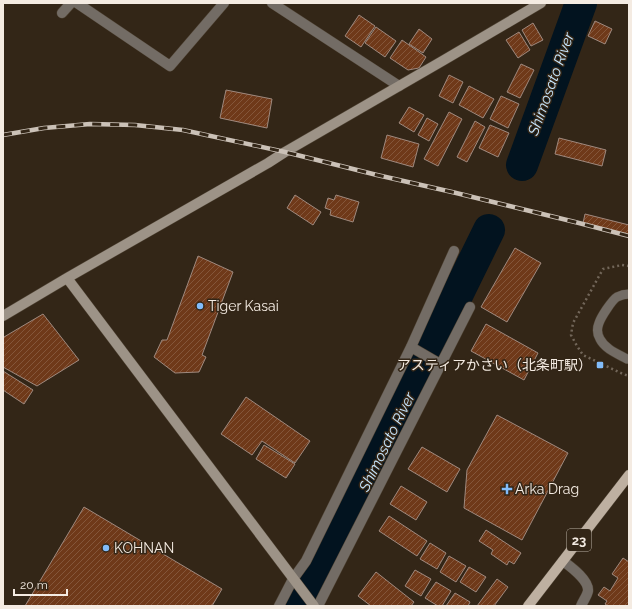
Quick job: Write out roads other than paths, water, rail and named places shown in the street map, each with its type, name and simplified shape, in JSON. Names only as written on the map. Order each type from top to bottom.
[{"type":"main road","name":"23","points":[[528,606],[629,475]]},
{"type":"street","points":[[62,13],[71,3]]},
{"type":"street","points":[[77,3],[170,66],[224,3]]},
{"type":"street","points":[[272,3],[399,86]]},
{"type":"street","points":[[3,316],[541,3]]},
{"type":"street","points":[[279,606],[293,579],[306,561],[411,347],[454,251]]},
{"type":"street","points":[[67,278],[314,606]]},
{"type":"street","points":[[318,606],[470,307]]},
{"type":"street","points":[[411,347],[442,364]]},
{"type":"street","points":[[563,561],[584,580],[587,586],[588,591],[581,606]]},
{"type":"lane","points":[[629,294],[616,298],[611,303],[599,323],[598,332],[600,339],[606,347],[629,359]]},
{"type":"waterway","name":"Shimosato River","points":[[522,165],[581,3]]},
{"type":"waterway","name":"Shimosato River","points":[[299,606],[353,513],[392,428],[489,230]]},
{"type":"railway","points":[[3,135],[44,128],[90,124],[135,125],[183,130],[285,152],[629,236]]},
{"type":"place","name":"Tiger Kasai","points":[[200,306]]},
{"type":"place","name":"アスティアかさい（北条町駅）","points":[[600,365]]},
{"type":"place","name":"Arka Drag","points":[[507,489]]},
{"type":"place","name":"KOHNAN","points":[[106,548]]}]
